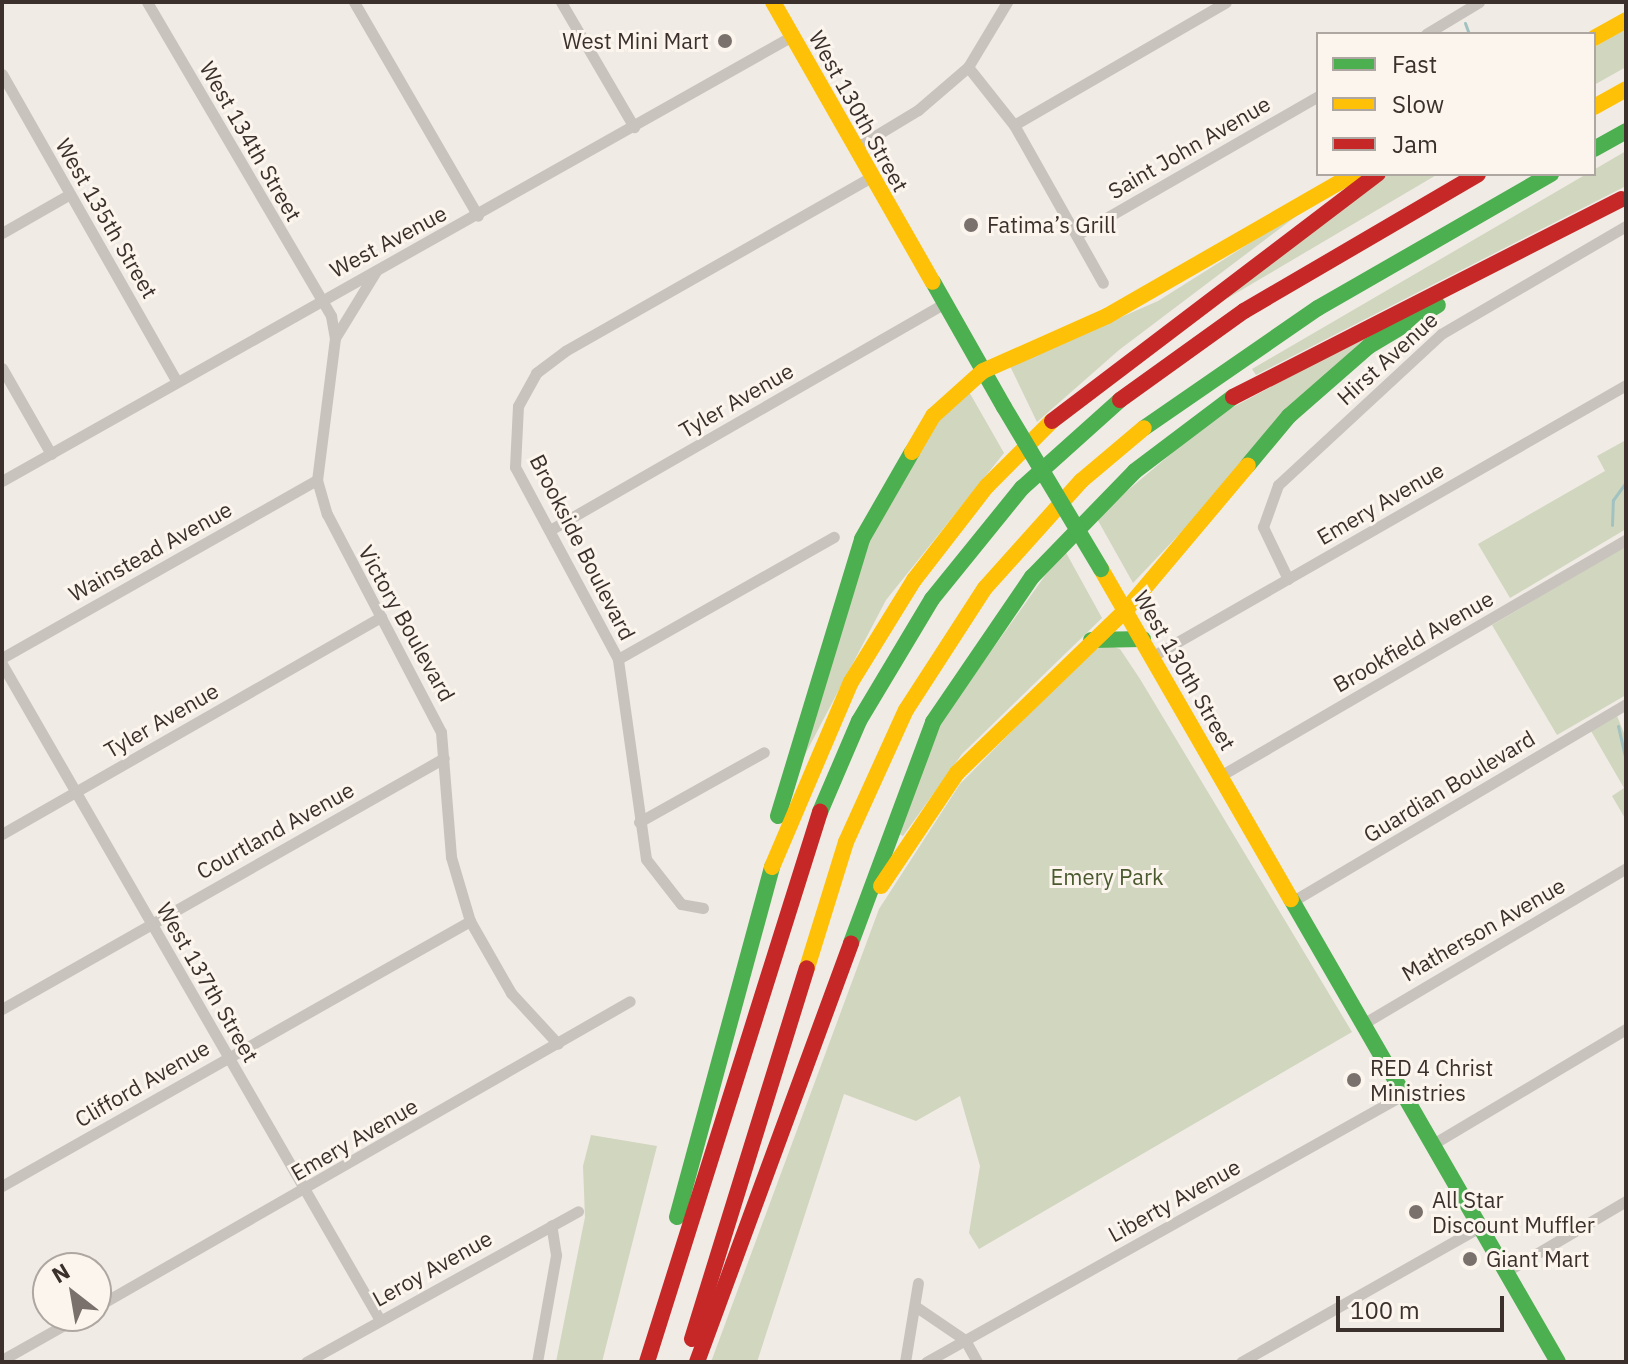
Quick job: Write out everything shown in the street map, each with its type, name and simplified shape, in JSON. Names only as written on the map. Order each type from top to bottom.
[{"type":"main road","name":"West 130th Street","points":[[773,2],[943,304],[1153,656],[1361,1025],[1507,1271],[1555,1361]]},
{"type":"main road","points":[[1596,37],[1626,20]]},
{"type":"main road","points":[[1596,106],[1626,89]]},
{"type":"main road","points":[[1596,148],[1626,131]]},
{"type":"main road","points":[[645,1362],[761,898],[780,805],[862,539],[915,441],[983,371],[1107,316],[1351,176]]},
{"type":"main road","points":[[761,898],[798,792],[851,682],[914,580],[987,486],[1124,358],[1375,176]]},
{"type":"main road","points":[[645,1362],[806,844],[859,721],[932,599],[1022,488],[1143,380],[1244,311],[1475,176]]},
{"type":"main road","points":[[685,1362],[851,829],[906,710],[985,588],[1081,481],[1175,402],[1318,308],[1548,176]]},
{"type":"main road","points":[[856,932],[957,773],[1091,640],[1126,610],[1289,416],[1341,367],[1624,197]]},
{"type":"main road","points":[[697,1362],[944,703],[1032,577],[1115,489],[1261,381],[1624,197]]},
{"type":"main road","points":[[1091,640],[1143,639]]},
{"type":"street","name":"West 134th Street","points":[[147,2],[321,300]]},
{"type":"street","points":[[354,2],[478,216]]},
{"type":"street","points":[[561,2],[634,127]]},
{"type":"street","points":[[855,148],[918,110],[968,67],[1007,2]]},
{"type":"street","points":[[1014,125],[1226,2]]},
{"type":"street","points":[[1429,32],[1479,2]]},
{"type":"street","name":"West Avenue","points":[[2,481],[321,300],[478,216],[792,36]]},
{"type":"street","points":[[968,67],[1014,125],[1080,233],[1103,283]]},
{"type":"street","name":"West 135th Street","points":[[2,74],[177,382]]},
{"type":"street","name":"Saint John Avenue","points":[[1080,233],[1316,97]]},
{"type":"street","name":"Brookside Boulevard","points":[[703,908],[681,904],[663,888],[646,859],[618,659],[515,467],[511,440],[518,406],[536,373],[871,177]]},
{"type":"street","points":[[2,233],[70,194]]},
{"type":"street","name":"Hirst Avenue","points":[[1288,579],[1263,527],[1278,485],[1441,334],[1626,226]]},
{"type":"street","name":"Victory Boulevard","points":[[378,269],[335,338],[317,480],[336,536],[430,703],[444,758],[451,857],[470,921],[511,993],[558,1044]]},
{"type":"street","name":"Victory Boulevard","points":[[321,300],[335,338]]},
{"type":"street","name":"Tyler Avenue","points":[[550,530],[943,304]]},
{"type":"street","points":[[2,368],[51,454]]},
{"type":"street","name":"Emery Avenue","points":[[1153,656],[1626,385]]},
{"type":"street","name":"Wainstead Avenue","points":[[2,658],[317,480]]},
{"type":"street","points":[[618,659],[834,537]]},
{"type":"street","name":"Brookfield Avenue","points":[[1220,776],[1626,540]]},
{"type":"street","name":"Tyler Avenue","points":[[2,834],[381,617]]},
{"type":"street","name":"West 137th Street","points":[[2,664],[380,1320]]},
{"type":"street","name":"Guardian Boulevard","points":[[1293,901],[1626,704]]},
{"type":"street","points":[[639,822],[764,752]]},
{"type":"street","name":"Courtland Avenue","points":[[2,1009],[444,758]]},
{"type":"street","name":"Matherson Avenue","points":[[1361,1025],[1626,868]]},
{"type":"street","name":"Clifford Avenue","points":[[2,1186],[470,921]]},
{"type":"street","name":"Emery Avenue","points":[[112,1298],[630,1001]]},
{"type":"street","points":[[1433,1144],[1626,1029]]},
{"type":"street","name":"Liberty Avenue","points":[[926,1362],[1403,1095]]},
{"type":"street","points":[[1507,1271],[1626,1201]]},
{"type":"street","name":"Leroy Avenue","points":[[306,1362],[578,1211]]},
{"type":"street","points":[[537,1362],[556,1255],[551,1225]]},
{"type":"street","points":[[1241,1362],[1481,1226]]},
{"type":"street","points":[[905,1362],[918,1283]]},
{"type":"street","points":[[915,1306],[965,1340],[977,1362]]},
{"type":"street","points":[[2,1360],[52,1332]]},
{"type":"green space","points":[[1626,29],[1626,67],[1596,84],[1596,46]]},
{"type":"green space","points":[[1626,151],[1626,186],[1256,375],[1252,369],[1583,176],[1596,176],[1596,168]]},
{"type":"green space","points":[[1384,176],[1435,176],[1228,298],[1224,292]]},
{"type":"green space","points":[[1315,202],[1119,350],[1037,422],[1010,366],[1158,301]]},
{"type":"green space","points":[[1423,305],[1357,347],[1133,583],[1096,517],[1215,417]]},
{"type":"green space","points":[[968,390],[1004,453],[886,600],[798,768],[871,531],[927,434]]},
{"type":"green space","points":[[1626,440],[1626,529],[1510,598],[1478,544],[1605,471],[1597,456]]},
{"type":"green space","points":[[1626,546],[1626,695],[1557,735],[1492,625]]},
{"type":"green space","points":[[1064,549],[1102,618],[962,754],[903,836],[897,833],[944,717]]},
{"type":"green space","name":"Emery Park","points":[[1107,645],[1120,649],[1140,679],[1352,1032],[979,1249],[969,1233],[980,1166],[960,1096],[916,1121],[844,1094],[757,1362],[711,1362],[879,909],[960,784],[1091,651]]},
{"type":"green space","points":[[1617,716],[1626,738],[1626,820],[1612,796],[1624,788],[1591,731]]},
{"type":"green space","points":[[591,1135],[657,1146],[602,1362],[556,1362],[585,1217],[583,1166]]},
{"type":"waterway","points":[[1465,23],[1468,32]]},
{"type":"waterway","points":[[1612,525],[1613,500],[1626,482]]},
{"type":"waterway","points":[[1626,607],[1626,625]]},
{"type":"waterway","points":[[1618,726],[1626,762]]},
{"type":"traffic: fast","points":[[1596,148],[1626,131]]},
{"type":"traffic: fast","points":[[1144,428],[1318,308],[1548,176]]},
{"type":"traffic: fast","points":[[933,282],[1004,407]]},
{"type":"traffic: fast","points":[[1248,465],[1289,416],[1369,346],[1438,305]]},
{"type":"traffic: fast","points":[[851,943],[933,722],[1032,577],[1135,471],[1233,397]]},
{"type":"traffic: fast","points":[[820,812],[859,721],[932,599],[1022,488],[1120,400]]},
{"type":"traffic: fast","points":[[1004,407],[1101,569]]},
{"type":"traffic: fast","points":[[778,816],[862,539],[912,452]]},
{"type":"traffic: fast","points":[[1091,640],[1143,639]]},
{"type":"traffic: fast","points":[[677,1217],[772,867]]},
{"type":"traffic: fast","points":[[1291,899],[1558,1362]]},
{"type":"traffic: slow","points":[[773,2],[933,282]]},
{"type":"traffic: slow","points":[[1596,37],[1626,20]]},
{"type":"traffic: slow","points":[[1596,106],[1626,89]]},
{"type":"traffic: slow","points":[[912,452],[933,416],[983,371],[1107,316],[1351,176]]},
{"type":"traffic: slow","points":[[772,867],[851,682],[914,580],[987,486],[1052,421]]},
{"type":"traffic: slow","points":[[807,968],[846,842],[906,710],[985,588],[1081,481],[1144,428]]},
{"type":"traffic: slow","points":[[881,886],[957,773],[1126,610],[1248,465]]},
{"type":"traffic: slow","points":[[1101,569],[1291,899]]},
{"type":"traffic: jam","points":[[1052,421],[1375,176]]},
{"type":"traffic: jam","points":[[1120,400],[1244,311],[1475,176]]},
{"type":"traffic: jam","points":[[1233,397],[1622,199]]},
{"type":"traffic: jam","points":[[647,1362],[820,812]]},
{"type":"traffic: jam","points":[[697,1362],[851,943]]},
{"type":"traffic: jam","points":[[692,1339],[807,968]]},
{"type":"place","name":"West Mini Mart","points":[[725,41]]},
{"type":"place","name":"Fatima’s Grill","points":[[971,225]]},
{"type":"place","name":"RED 4 Christ Ministries","points":[[1354,1080]]},
{"type":"place","name":"All Star Discount Muffler","points":[[1416,1212]]},
{"type":"place","name":"Giant Mart","points":[[1470,1259]]}]
